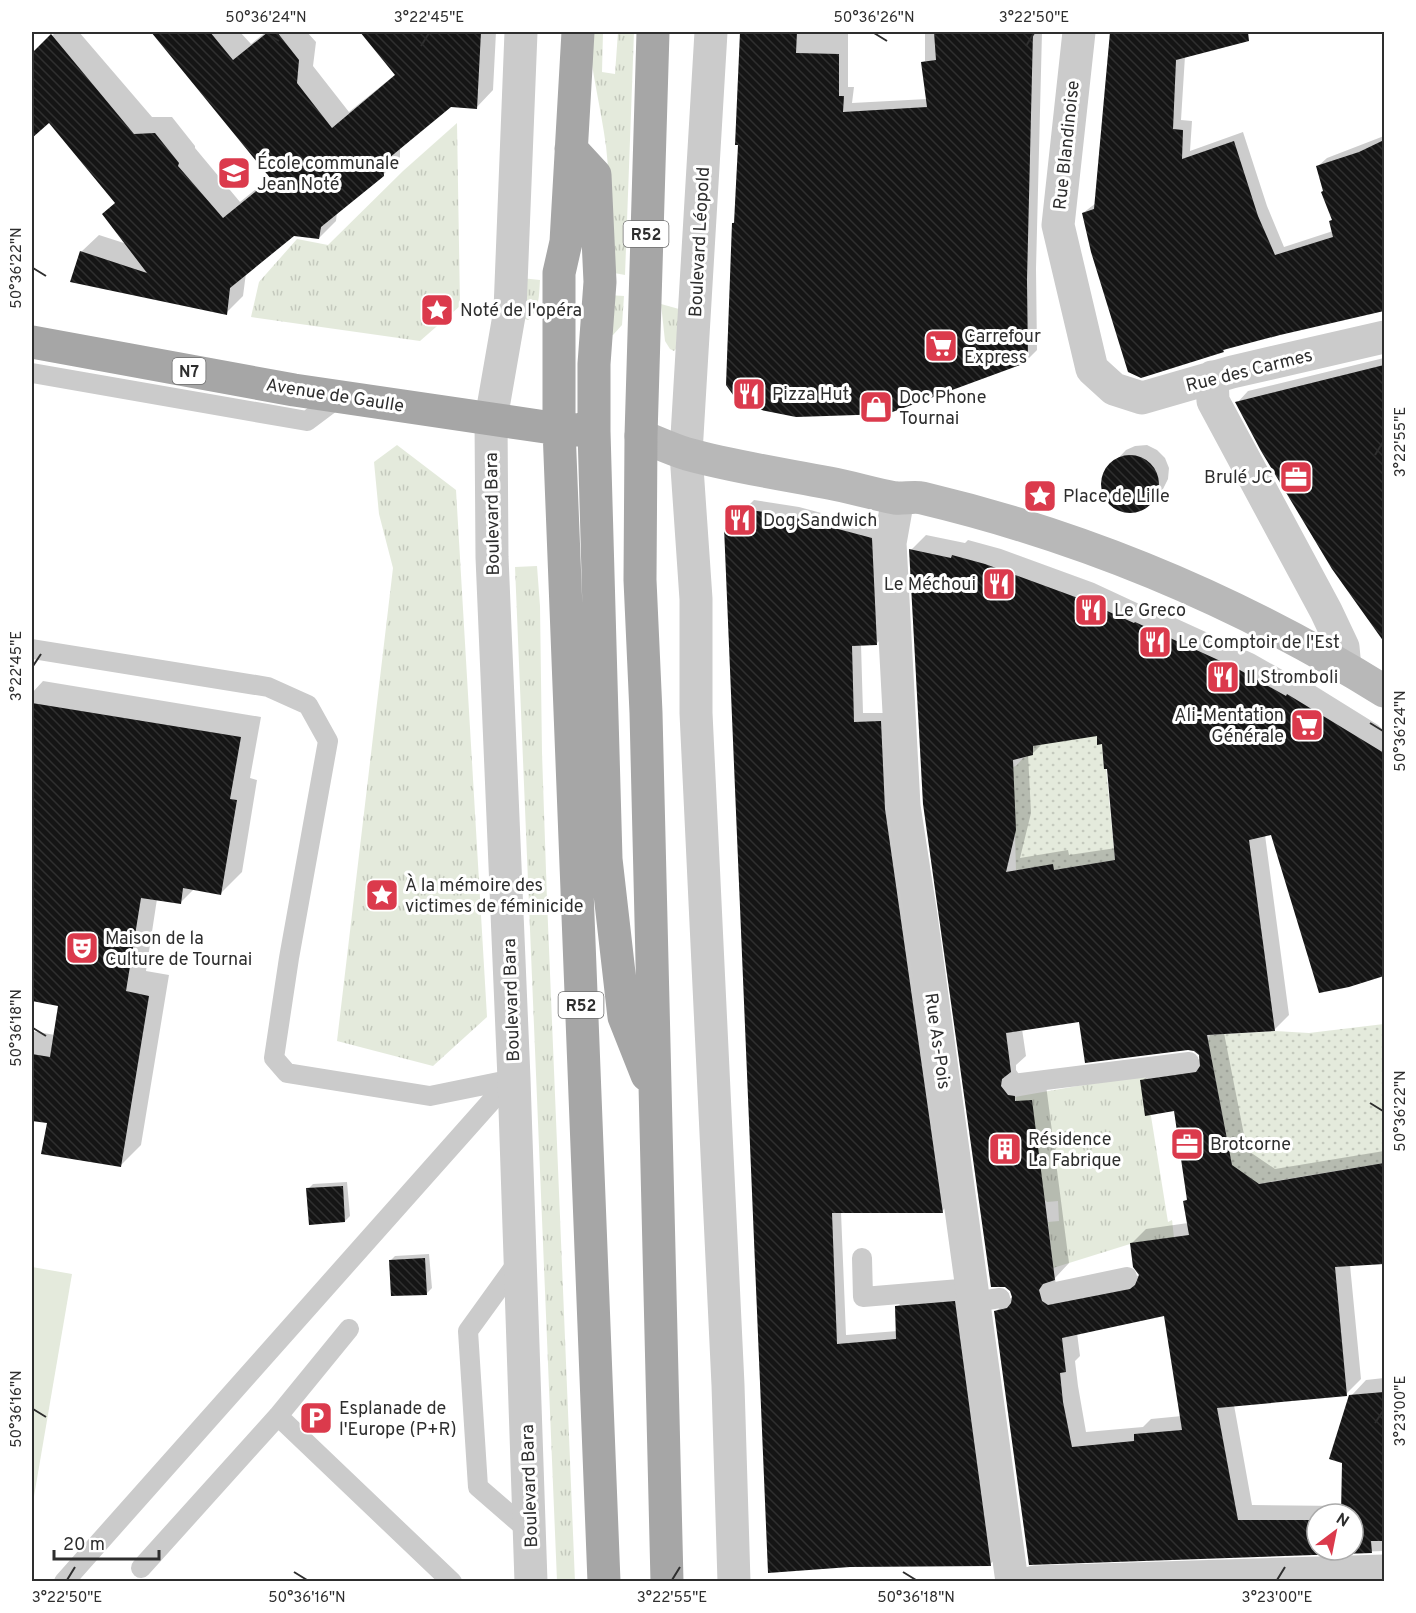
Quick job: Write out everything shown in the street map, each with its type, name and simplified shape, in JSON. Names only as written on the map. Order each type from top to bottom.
[{"type":"main road","name":"R52","points":[[578,32],[566,242],[559,273],[560,429],[604,1581]]},
{"type":"main road","name":"R52","points":[[653,32],[640,436],[640,580],[646,713],[667,1581]]},
{"type":"main road","name":"R52","points":[[571,149],[595,176],[600,282],[594,364],[594,431],[606,859],[624,1017],[655,1096]]},
{"type":"main road","name":"Avenue de Gaulle","points":[[32,342],[339,397],[560,429],[640,436]]},
{"type":"street","points":[[491,418],[510,310],[521,32]]},
{"type":"street","name":"Boulevard Léopold","points":[[686,453],[711,32]]},
{"type":"street","name":"Rue Blandinoise","points":[[1079,32],[1058,225],[1092,369],[1114,389]]},
{"type":"street","name":"Rue des Carmes","points":[[1114,389],[1142,398],[1212,377],[1384,337]]},
{"type":"street","points":[[1212,377],[1212,401],[1326,611],[1343,647],[1345,668]]},
{"type":"street","name":"Boulevard Bara","points":[[491,418],[492,557],[514,1079],[531,1581]]},
{"type":"street","points":[[640,436],[686,453],[756,471],[829,483],[898,498],[918,497],[969,510],[1079,544],[1135,565],[1251,616],[1384,691]]},
{"type":"street","points":[[686,453],[696,599],[696,713],[728,1373],[734,1581]]},
{"type":"street","name":"Rue As-Pois","points":[[898,498],[890,543],[904,806],[921,916],[954,1090],[982,1296],[1012,1581]]},
{"type":"street","points":[[1034,1581],[1384,1571]]},
{"type":"lane","points":[[32,373],[307,421],[339,397]]},
{"type":"lane","points":[[32,649],[268,687],[308,705],[328,741],[289,958],[274,1058],[287,1073],[430,1096],[514,1079]]},
{"type":"lane","points":[[1013,1084],[1189,1062]]},
{"type":"lane","points":[[64,1581],[495,1097],[514,1079]]},
{"type":"lane","points":[[862,1258],[863,1297],[982,1296]]},
{"type":"lane","points":[[520,1259],[468,1331],[478,1487],[531,1533]]},
{"type":"lane","points":[[1051,1293],[1126,1277]]},
{"type":"lane","points":[[141,1568],[278,1416],[349,1329]]},
{"type":"lane","points":[[278,1416],[452,1581]]},
{"type":"green space","points":[[588,32],[603,32],[602,72],[615,74],[618,32],[634,32],[625,275],[609,272],[608,162]]},
{"type":"green space","points":[[457,123],[460,306],[420,341],[251,317],[259,282],[297,239],[328,245],[403,171]]},
{"type":"green space","points":[[521,278],[540,280],[537,307],[528,320],[525,319]]},
{"type":"green space","points":[[608,295],[624,296],[622,325],[613,335],[611,335]]},
{"type":"green space","points":[[661,304],[679,309],[674,351],[665,341]]},
{"type":"green space","points":[[397,445],[456,490],[487,1017],[433,1066],[337,1041],[393,568],[379,514],[374,462]]},
{"type":"green space","points":[[537,566],[540,606],[547,900],[575,1582],[557,1581],[515,567]]},
{"type":"green space","points":[[1032,700],[1094,718],[1098,744],[1103,743],[1115,860],[1054,870],[1053,865],[1016,870],[1013,767],[1023,758],[1033,754]]},
{"type":"green space","points":[[1384,1024],[1384,1163],[1250,1185],[1233,1171],[1208,1041],[1210,1035],[1275,1031],[1309,1033]]},
{"type":"green space","points":[[1140,1075],[1157,1085],[1150,1110],[1168,1222],[1172,1220],[1174,1238],[1130,1244],[1053,1268],[1048,1222],[1059,1221],[1058,1201],[1047,1202],[1044,1199],[1015,1097]]},
{"type":"green space","points":[[32,1267],[72,1274],[32,1508]]},
{"type":"building","name":"École communale Jean Noté","points":[[151,32],[210,32],[233,60],[268,32],[277,32],[299,60],[297,83],[332,128],[395,75],[360,32],[481,32],[477,109],[451,107],[383,163],[384,176],[321,227],[319,239],[294,236],[230,288],[227,315],[70,282],[80,251],[147,273],[102,214],[115,203],[49,123],[32,138],[32,53],[51,34],[134,134],[155,133],[179,163],[178,166],[223,218],[271,179]]},
{"type":"building","points":[[740,32],[797,32],[796,53],[839,54],[839,96],[844,96],[843,112],[927,107],[921,62],[936,60],[934,32],[1033,32],[1027,280],[1028,362],[887,414],[796,417],[741,406],[726,385],[732,223],[734,223],[738,145],[735,145]]},
{"type":"building","points":[[1110,32],[1248,32],[1249,41],[1176,60],[1173,129],[1183,130],[1182,159],[1234,141],[1258,216],[1275,255],[1333,237],[1329,221],[1332,220],[1321,192],[1323,191],[1316,166],[1359,152],[1384,140],[1384,311],[1223,350],[1224,352],[1141,378],[1128,372],[1091,252],[1082,213],[1094,209]]},
{"type":"building","points":[[1384,365],[1384,642],[1332,569],[1261,451],[1235,402]]},
{"type":"building","points":[[1130,455],[1141,457],[1154,468],[1159,484],[1157,495],[1146,508],[1130,513],[1119,511],[1106,500],[1101,484],[1103,473],[1114,460]]},
{"type":"building","points":[[744,509],[789,516],[872,538],[877,645],[852,646],[854,722],[881,721],[885,809],[943,1213],[832,1213],[837,1344],[896,1339],[895,1306],[955,1301],[991,1566],[850,1567],[768,1573],[724,527]]},
{"type":"building","points":[[909,549],[951,558],[952,555],[985,564],[1078,598],[1135,622],[1238,669],[1286,696],[1287,694],[1384,753],[1384,976],[1319,993],[1271,835],[1249,840],[1275,1031],[1207,1035],[1232,1165],[1259,1184],[1384,1163],[1384,1264],[1335,1267],[1347,1396],[1217,1408],[1238,1520],[1305,1520],[1305,1555],[1029,1565],[994,1311],[1007,1308],[1012,1297],[1010,1291],[1005,1287],[991,1287],[923,804]],"holes":[[[1097,736],[1097,745],[1102,744],[1104,769],[1107,769],[1115,860],[1054,870],[1053,864],[1006,872],[1016,830],[1013,760],[1033,755],[1033,746]],[[1079,1022],[1085,1063],[1188,1050],[1199,1055],[1200,1066],[1196,1072],[1140,1080],[1145,1116],[1174,1111],[1187,1200],[1183,1201],[1189,1235],[1130,1243],[1133,1267],[1139,1275],[1135,1285],[1130,1289],[1048,1305],[1042,1301],[1039,1290],[1043,1284],[1055,1280],[1032,1100],[1015,1101],[1015,1096],[1008,1095],[1001,1086],[1002,1079],[1011,1072],[1006,1033]],[[1164,1316],[1182,1430],[1134,1434],[1134,1441],[1072,1447],[1060,1373],[1066,1372],[1062,1338]]]},
{"type":"building","name":"Maison de la Culture de Tournai","points":[[32,703],[241,737],[230,799],[237,800],[221,895],[183,888],[181,904],[141,898],[126,991],[149,996],[121,1167],[41,1154],[47,1123],[32,1121],[32,1054],[50,1057],[58,1006],[32,1001]]},
{"type":"building","points":[[343,1186],[345,1222],[309,1225],[306,1188]]},
{"type":"building","points":[[425,1258],[427,1295],[391,1296],[389,1260]]},
{"type":"building","points":[[1384,1392],[1384,1541],[1371,1541],[1372,1553],[1365,1553],[1365,1502],[1341,1502],[1342,1463],[1329,1459],[1349,1395]]},
{"type":"place","name":"École communale Jean Noté","points":[[234,173]]},
{"type":"place","name":"Noté de l'opéra","points":[[437,310]]},
{"type":"place","name":"Carrefour Express","points":[[941,346]]},
{"type":"place","name":"Pizza Hut","points":[[749,394]]},
{"type":"place","name":"Doc Phone Tournai","points":[[876,407]]},
{"type":"place","name":"Brulé JC","points":[[1296,477]]},
{"type":"place","name":"Place de Lille","points":[[1040,496]]},
{"type":"place","name":"Dog Sandwich","points":[[740,520]]},
{"type":"place","name":"Le Méchoui","points":[[999,584]]},
{"type":"place","name":"Le Greco","points":[[1091,610]]},
{"type":"place","name":"Le Comptoir de l'Est","points":[[1155,642]]},
{"type":"place","name":"Il Stromboli","points":[[1223,677]]},
{"type":"place","name":"Ali-Mentation Générale","points":[[1307,725]]},
{"type":"place","name":"À la mémoire des victimes de féminicide","points":[[382,895]]},
{"type":"place","name":"Maison de la Culture de Tournai","points":[[82,948]]},
{"type":"place","name":"Brotcorne","points":[[1187,1144]]},
{"type":"place","name":"Résidence La Fabrique","points":[[1005,1149]]},
{"type":"place","name":"Esplanade de l'Europe (P+R)","points":[[316,1418]]}]
